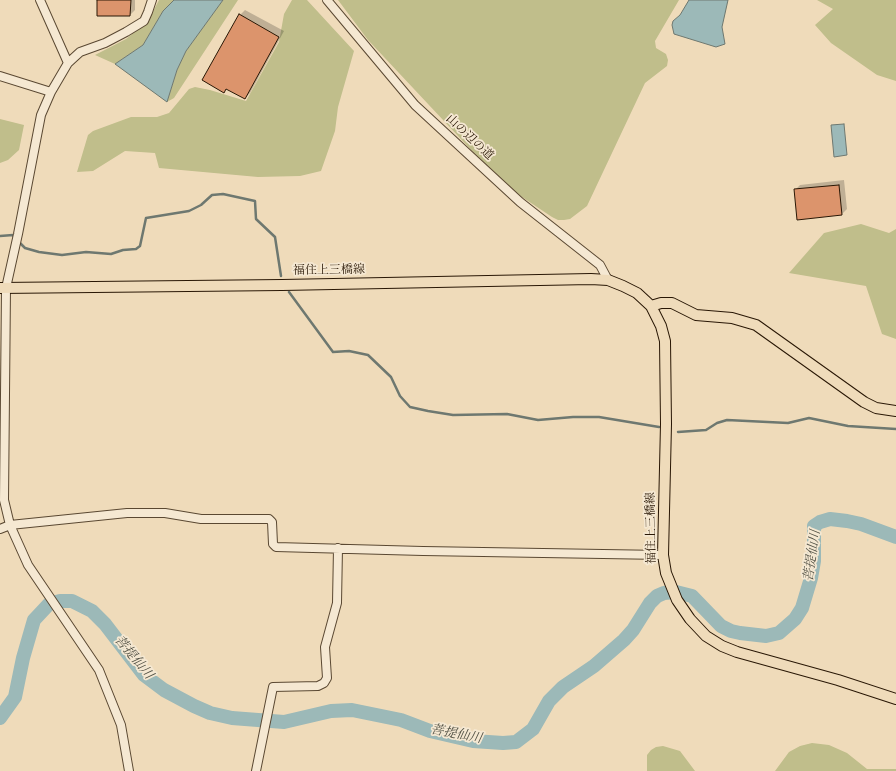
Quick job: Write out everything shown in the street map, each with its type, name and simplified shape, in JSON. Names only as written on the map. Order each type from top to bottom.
[{"type":"main road","name":"福住上三橋線","points":[[3,288],[290,285],[583,279],[608,280],[637,294],[651,306],[661,326],[665,341],[666,424],[663,555],[670,584],[677,600],[690,619],[706,636],[722,646],[737,652],[838,680],[896,699]]},
{"type":"main road","points":[[651,306],[661,303],[672,303],[696,316],[732,318],[756,325],[864,402],[876,408],[896,411]]},
{"type":"street","points":[[40,0],[68,63]]},
{"type":"street","points":[[129,771],[121,725],[99,670],[28,565],[10,526],[4,500],[3,288],[15,249],[41,115],[51,92],[68,63],[80,52],[105,43],[144,21],[152,0]]},
{"type":"street","name":"山の辺の道","points":[[327,0],[415,105],[520,202],[600,265],[608,280]]},
{"type":"street","points":[[0,76],[51,92]]},
{"type":"street","points":[[0,529],[10,526],[126,513],[165,513],[200,519],[269,518],[272,522],[272,544],[274,546],[423,551],[663,555]]},
{"type":"street","points":[[256,771],[273,687],[318,686],[324,683],[327,678],[325,647],[337,603],[338,548]]},
{"type":"shaded area","points":[[159,0],[174,0],[163,11],[143,45],[115,64],[95,55],[126,39],[148,21]]},
{"type":"shaded area","points":[[223,0],[238,0],[174,98],[167,102],[177,70],[186,51]]},
{"type":"shaded area","points":[[292,0],[307,0],[354,51],[338,107],[335,131],[321,171],[300,176],[258,177],[159,168],[155,153],[125,151],[93,171],[77,172],[88,135],[93,131],[131,117],[157,117],[169,113],[189,89],[195,87],[210,90],[246,101],[279,42],[284,14]]},
{"type":"shaded area","points":[[338,0],[679,0],[655,41],[656,48],[666,54],[668,60],[667,66],[645,83],[587,206],[570,219],[558,220],[504,185],[368,40]]},
{"type":"shaded area","points":[[817,0],[896,0],[896,81],[877,75],[831,43],[815,25],[833,9]]},
{"type":"shaded area","points":[[0,119],[24,125],[19,150],[8,160],[0,163]]},
{"type":"shaded area","points":[[861,224],[889,233],[896,229],[896,339],[882,334],[866,286],[789,273],[824,233]]},
{"type":"shaded area","points":[[812,743],[829,745],[847,753],[867,769],[896,769],[896,771],[775,771],[789,752],[800,746]]},
{"type":"shaded area","points":[[663,746],[680,751],[695,771],[647,771],[647,755],[656,747]]},
{"type":"water","points":[[174,0],[223,0],[186,51],[177,70],[167,102],[115,64],[143,45],[163,11]]},
{"type":"water","points":[[689,0],[728,0],[722,27],[725,44],[716,47],[674,34],[672,25],[673,21],[680,15]]},
{"type":"water","points":[[844,124],[847,155],[834,157],[831,125]]},
{"type":"building","points":[[97,0],[131,0],[130,16],[97,16]]},
{"type":"building","points":[[239,14],[279,37],[245,99],[226,89],[224,93],[202,80]]},
{"type":"building","points":[[839,185],[842,215],[797,220],[794,189]]},
{"type":"waterway","points":[[18,241],[25,248],[39,252],[62,255],[86,252],[111,254],[123,250],[136,249],[140,246],[146,218],[189,211],[201,205],[212,195],[223,194],[255,201],[256,219],[275,237],[281,276]]},
{"type":"waterway","points":[[0,236],[13,235],[15,238]]},
{"type":"waterway","points":[[289,292],[333,352],[349,351],[368,355],[391,377],[400,396],[410,407],[453,415],[507,414],[538,420],[573,417],[599,417],[659,427]]},
{"type":"waterway","points":[[678,432],[706,430],[717,423],[727,420],[788,423],[809,418],[848,426],[896,429]]},
{"type":"waterway","name":"菩提仙川","points":[[0,718],[15,697],[23,658],[34,620],[49,604],[60,601],[72,601],[92,611],[105,624],[144,675],[164,690],[210,713],[232,718],[284,722],[331,711],[352,710],[401,720],[430,731],[473,741],[503,743],[516,742],[533,729],[549,701],[563,687],[594,666],[624,640],[633,630],[650,603],[657,596],[664,593],[676,592],[692,596],[721,626],[731,631],[766,636],[779,633],[795,619],[802,608],[811,578],[814,561],[814,526],[820,522],[830,519],[847,521],[861,524],[896,537]]}]
